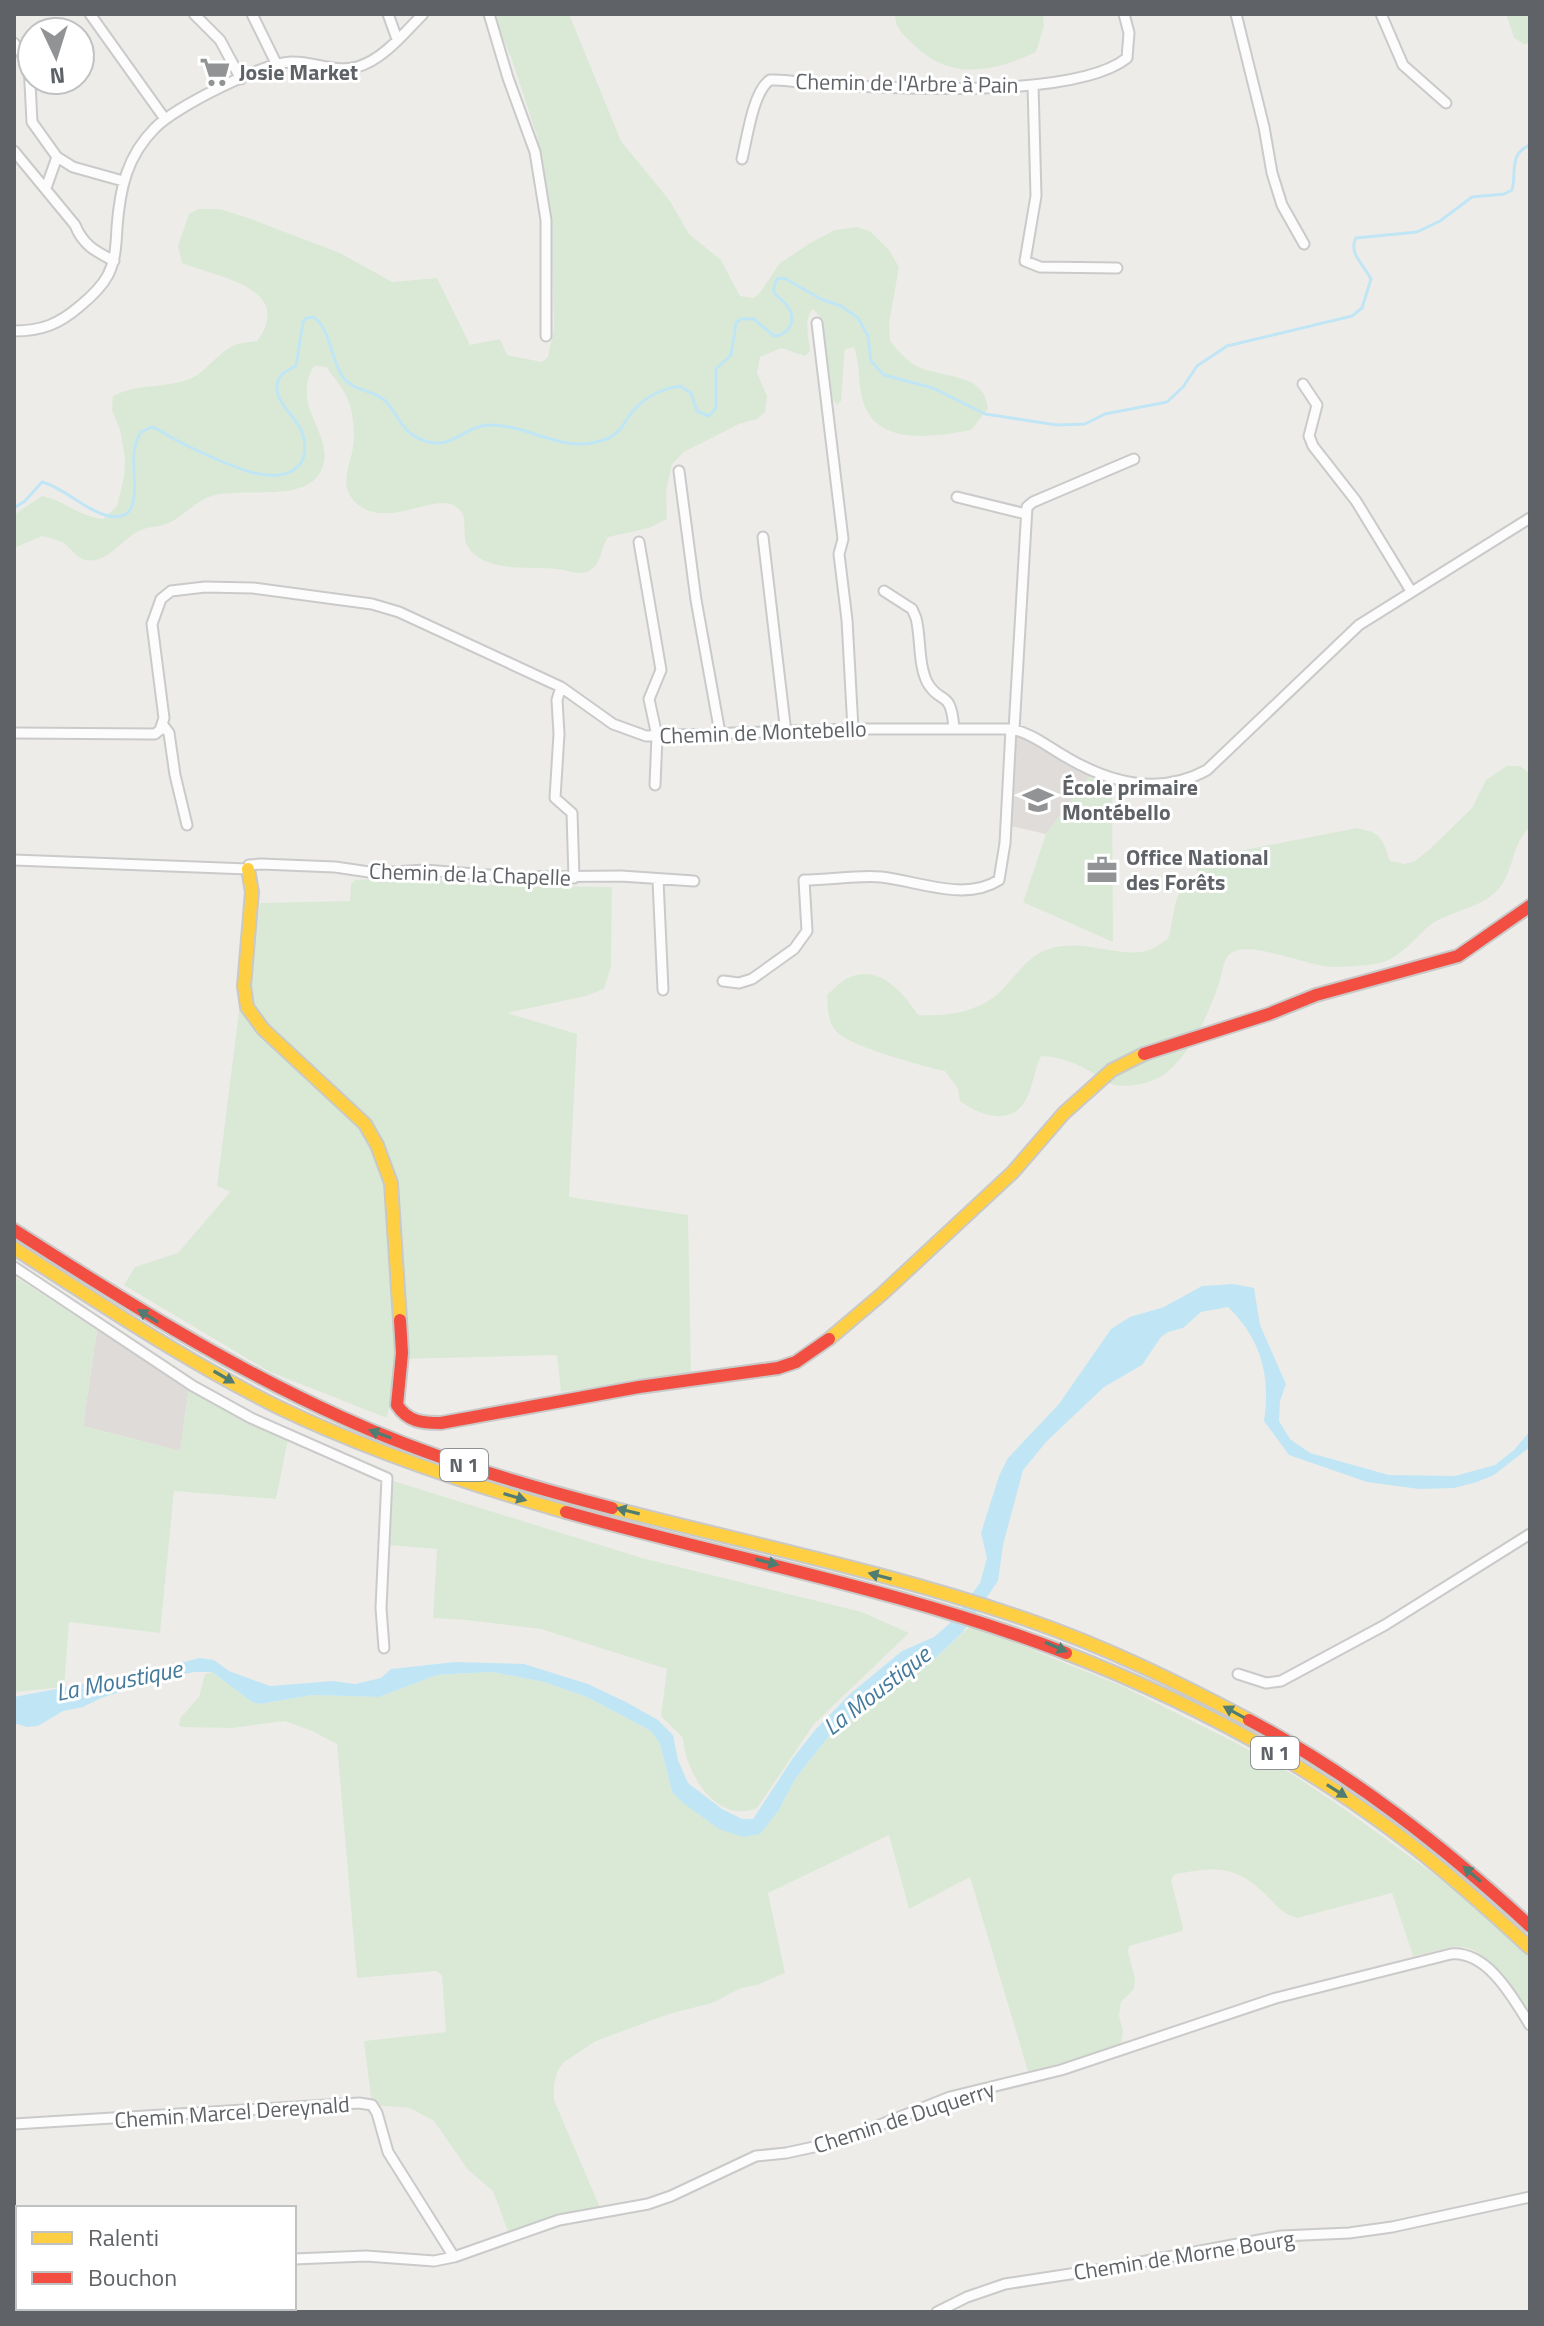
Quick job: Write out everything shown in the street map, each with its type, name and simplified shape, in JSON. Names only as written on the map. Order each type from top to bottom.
[{"type":"main road","points":[[248,869],[252,892],[244,986],[247,1007],[263,1029],[365,1124],[386,1163],[391,1183],[402,1353],[397,1405],[408,1419],[420,1423],[441,1423],[639,1387],[778,1368],[796,1362],[815,1351],[882,1294],[1013,1172],[1064,1113],[1112,1070],[1136,1057],[1269,1014],[1316,995],[1458,956],[1530,906]]},
{"type":"main road","name":"N 1","points":[[14,1230],[153,1320],[248,1374],[369,1430],[462,1464],[585,1500],[955,1596],[1049,1627],[1128,1660],[1219,1704],[1296,1747],[1376,1799],[1437,1845],[1530,1926]]},
{"type":"main road","name":"N 1","points":[[14,1248],[146,1333],[255,1395],[358,1443],[456,1479],[544,1505],[778,1564],[942,1610],[1043,1642],[1119,1673],[1208,1716],[1366,1809],[1441,1867],[1530,1948]]},
{"type":"street","points":[[90,14],[165,119]]},
{"type":"street","points":[[194,14],[220,40],[241,79]]},
{"type":"street","points":[[252,14],[276,63]]},
{"type":"street","points":[[388,14],[397,39]]},
{"type":"street","points":[[14,331],[49,327],[72,313],[96,292],[114,261],[123,181],[137,148],[165,119],[276,63],[300,62],[338,69],[358,67],[380,55],[423,14]]},
{"type":"street","points":[[489,14],[535,152],[546,220],[546,336]]},
{"type":"street","name":"Chemin de l'Arbre à Pain","points":[[742,159],[758,97],[764,84],[770,80],[978,89],[1078,79],[1116,66],[1127,58],[1130,45],[1124,14]]},
{"type":"street","points":[[1236,14],[1272,173],[1282,205],[1304,244]]},
{"type":"street","points":[[1381,14],[1403,65],[1446,103]]},
{"type":"street","points":[[14,43],[29,64],[32,122],[57,157],[73,167],[123,181]]},
{"type":"street","points":[[1033,85],[1036,196],[1025,261],[1040,267],[1117,268]]},
{"type":"street","points":[[14,151],[91,249],[114,261]]},
{"type":"street","points":[[46,188],[57,157]]},
{"type":"street","points":[[817,323],[843,539],[839,554],[847,620],[853,729]]},
{"type":"street","points":[[1303,384],[1317,405],[1309,436],[1313,446],[1356,501],[1411,591]]},
{"type":"street","points":[[723,981],[739,983],[752,979],[794,949],[807,931],[804,880],[877,877],[954,890],[981,889],[999,880],[1005,843],[1027,507],[1134,459]]},
{"type":"street","points":[[679,471],[696,600],[720,733]]},
{"type":"street","points":[[957,497],[1026,514]]},
{"type":"street","name":"Chemin de Montebello","points":[[187,825],[169,733],[163,725],[152,624],[161,599],[171,591],[185,588],[253,588],[372,604],[399,612],[561,687],[627,731],[657,736],[853,729],[1013,729],[1030,735],[1099,775],[1118,781],[1162,785],[1188,780],[1207,770],[1276,706],[1342,638],[1411,591],[1530,518]]},
{"type":"street","points":[[763,537],[786,733]]},
{"type":"street","points":[[639,542],[661,670],[649,699],[657,736],[655,785]]},
{"type":"street","points":[[884,591],[912,609],[926,680],[932,689],[948,700],[953,710],[954,729]]},
{"type":"street","points":[[561,687],[557,700],[559,734],[555,798],[572,813],[574,878]]},
{"type":"street","points":[[14,733],[94,732],[146,736],[155,734],[163,725]]},
{"type":"street","name":"Chemin de la Chapelle","points":[[14,860],[248,869],[249,865],[261,864],[335,867],[376,873],[425,870],[512,877],[621,876],[694,881]]},
{"type":"street","points":[[658,880],[663,990]]},
{"type":"street","points":[[14,1267],[193,1386],[251,1418],[387,1478],[381,1608],[384,1648]]},
{"type":"street","points":[[1238,1674],[1266,1683],[1281,1681],[1385,1625],[1530,1534]]},
{"type":"street","name":"Chemin de Duquerry","points":[[296,2259],[366,2256],[434,2261],[454,2257],[559,2220],[648,2204],[756,2156],[837,2142],[950,2097],[1061,2070],[1276,1998],[1451,1954],[1462,1953],[1475,1958],[1493,1974],[1530,2025]]},
{"type":"street","name":"Chemin Marcel Dereynald","points":[[14,2124],[359,2103],[372,2105],[388,2152],[454,2257]]},
{"type":"street","name":"Chemin de Morne Bourg","points":[[937,2312],[967,2297],[1005,2284],[1281,2236],[1349,2233],[1392,2227],[1530,2197]]},
{"type":"shaded area","name":"École primaire Montébello","points":[[1009,729],[1093,772],[1046,834],[1002,824]]},
{"type":"shaded area","points":[[97,1330],[189,1388],[180,1451],[83,1426]]},
{"type":"green space","points":[[498,14],[569,14],[621,141],[670,201],[689,234],[721,260],[740,296],[753,298],[759,294],[780,263],[835,230],[857,227],[871,232],[889,250],[899,267],[889,324],[890,341],[913,364],[960,378],[979,388],[988,409],[971,430],[913,436],[885,429],[874,421],[863,402],[854,347],[845,349],[841,401],[837,405],[833,400],[821,318],[813,309],[807,324],[810,351],[805,356],[781,348],[760,357],[757,373],[767,396],[765,412],[757,419],[739,424],[684,452],[672,464],[666,491],[667,519],[649,528],[608,537],[598,561],[587,572],[511,567],[488,562],[470,550],[466,544],[462,512],[450,504],[380,513],[356,503],[350,496],[346,482],[354,442],[351,409],[344,392],[326,367],[314,366],[307,395],[325,458],[321,471],[313,481],[287,491],[212,496],[171,522],[135,533],[107,555],[95,560],[81,559],[63,543],[42,536],[14,548],[14,515],[42,496],[103,519],[117,506],[125,458],[120,430],[112,410],[113,396],[194,377],[231,347],[257,341],[267,323],[267,308],[259,296],[230,279],[182,263],[178,246],[189,214],[198,209],[220,209],[251,219],[340,253],[392,282],[437,278],[470,345],[500,339],[507,355],[542,362],[548,357],[554,327],[551,226],[537,136],[496,21]]},
{"type":"green space","points":[[895,14],[1043,14],[1044,26],[1036,52],[1004,64],[973,70],[942,64],[928,56],[898,28]]},
{"type":"green space","points":[[1506,14],[1530,14],[1530,43],[1524,44],[1514,38]]},
{"type":"green space","points":[[1507,766],[1520,766],[1530,774],[1530,827],[1520,841],[1505,879],[1494,894],[1437,921],[1400,953],[1380,963],[1332,967],[1265,951],[1240,950],[1231,953],[1198,1033],[1175,1065],[1155,1080],[1134,1085],[1114,1085],[1074,1063],[1041,1056],[1023,1104],[1008,1115],[989,1115],[960,1101],[958,1089],[945,1071],[905,1061],[856,1043],[844,1038],[831,1024],[827,995],[844,980],[858,975],[869,974],[888,982],[905,997],[918,1015],[947,1014],[985,1003],[1033,958],[1049,949],[1076,946],[1141,952],[1152,949],[1168,939],[1179,893],[1182,888],[1198,890],[1197,868],[1209,858],[1357,828],[1380,838],[1390,861],[1405,864],[1415,861],[1472,808],[1486,780]]},
{"type":"green space","points":[[1090,775],[1112,785],[1113,942],[1023,902],[1046,834]]},
{"type":"green space","points":[[431,877],[477,885],[612,887],[611,966],[604,989],[586,996],[507,1013],[577,1034],[569,1197],[688,1215],[691,1374],[561,1392],[557,1355],[398,1359],[387,1418],[270,1372],[124,1285],[135,1267],[178,1253],[230,1192],[217,1186],[240,1003],[253,1027],[329,1095],[338,1090],[256,1014],[248,991],[260,903],[350,901],[351,884],[355,880]]},
{"type":"green space","points":[[14,1276],[97,1330],[83,1426],[180,1451],[189,1388],[288,1439],[276,1499],[174,1491],[160,1633],[69,1622],[64,1687],[14,1692]]},
{"type":"green space","points":[[390,1480],[642,1558],[862,1612],[909,1633],[814,1724],[757,1808],[742,1811],[728,1809],[716,1802],[696,1780],[683,1738],[661,1716],[667,1669],[541,1629],[433,1618],[437,1549],[388,1545]]},
{"type":"green space","points":[[971,1625],[1122,1686],[1292,1774],[1346,1810],[1479,1907],[1530,1958],[1530,2016],[1493,1965],[1474,1951],[1452,1947],[1413,1956],[1392,1893],[1297,1918],[1282,1911],[1242,1876],[1222,1870],[1200,1870],[1175,1874],[1171,1880],[1182,1931],[1129,1946],[1135,1978],[1134,1989],[1121,2002],[1119,2016],[1123,2031],[1120,2050],[1030,2078],[970,1877],[909,1909],[889,1835],[768,1893],[785,1973],[741,1988],[712,2003],[669,2014],[596,2041],[564,2062],[554,2084],[554,2100],[602,2212],[510,2237],[493,2191],[468,2170],[434,2121],[410,2108],[372,2105],[364,2041],[446,2032],[442,1975],[436,1971],[357,1978],[337,1744],[285,1721],[232,1728],[181,1727],[179,1724],[181,1717],[199,1697],[205,1674],[212,1672],[252,1702],[260,1704],[313,1695],[379,1697],[437,1675],[492,1672],[544,1682],[587,1697],[651,1731],[660,1744],[672,1792],[700,1814],[743,1837],[779,1810],[795,1779],[829,1736],[892,1686],[924,1669]]},
{"type":"water","name":"La Moustique","points":[[1234,1284],[1254,1288],[1260,1325],[1286,1384],[1280,1401],[1279,1421],[1290,1439],[1310,1453],[1389,1475],[1455,1476],[1495,1465],[1514,1450],[1530,1431],[1530,1447],[1494,1475],[1454,1488],[1419,1489],[1367,1482],[1289,1455],[1264,1421],[1264,1374],[1249,1332],[1228,1307],[1201,1312],[1183,1328],[1161,1337],[1142,1365],[1104,1387],[1047,1441],[1023,1470],[1003,1545],[998,1581],[962,1633],[924,1669],[892,1686],[829,1736],[795,1779],[779,1810],[760,1834],[743,1837],[719,1829],[683,1803],[672,1792],[660,1744],[651,1731],[587,1697],[544,1682],[492,1672],[437,1675],[379,1697],[313,1695],[260,1704],[252,1702],[212,1672],[194,1672],[164,1678],[101,1698],[83,1707],[63,1711],[38,1726],[14,1723],[14,1697],[156,1670],[199,1658],[214,1660],[229,1671],[270,1686],[333,1681],[355,1684],[381,1678],[391,1669],[455,1662],[524,1664],[588,1684],[658,1720],[673,1735],[678,1760],[688,1783],[722,1809],[742,1819],[753,1819],[815,1730],[850,1694],[902,1651],[934,1637],[949,1624],[980,1583],[987,1558],[981,1533],[1008,1458],[1059,1404],[1111,1329],[1130,1317],[1164,1307],[1202,1286]]},
{"type":"waterway","points":[[14,508],[42,482],[102,514],[125,515],[134,500],[136,443],[141,432],[152,427],[244,470],[265,475],[285,474],[293,470],[303,458],[303,435],[278,396],[278,381],[285,372],[296,366],[303,322],[313,317],[327,336],[342,376],[353,385],[383,399],[410,433],[434,443],[490,425],[506,426],[563,442],[593,443],[616,434],[645,400],[658,392],[680,386],[691,393],[697,411],[709,416],[716,408],[716,369],[731,355],[736,323],[741,319],[754,319],[774,336],[784,333],[790,326],[791,312],[774,290],[777,279],[784,278],[821,299],[841,306],[858,318],[868,336],[871,361],[884,375],[933,388],[985,414],[1057,425],[1085,424],[1105,414],[1167,402],[1183,387],[1197,366],[1227,346],[1352,316],[1362,308],[1371,279],[1355,254],[1356,238],[1417,232],[1440,221],[1472,197],[1504,194],[1512,190],[1516,158],[1530,145]]},
{"type":"traffic: slow","points":[[248,869],[252,892],[244,986],[247,1007],[263,1029],[365,1124],[377,1145],[391,1183],[400,1320]]},
{"type":"traffic: slow","points":[[829,1339],[1013,1172],[1064,1113],[1112,1070],[1144,1054]]},
{"type":"traffic: slow","points":[[14,1248],[178,1352],[280,1408],[421,1466],[566,1512]]},
{"type":"traffic: slow","points":[[612,1508],[873,1573],[977,1603],[1084,1641],[1249,1720]]},
{"type":"traffic: slow","points":[[1066,1653],[1197,1711],[1323,1782],[1418,1850],[1530,1948]]},
{"type":"traffic: jam","points":[[1144,1054],[1269,1014],[1316,995],[1458,956],[1530,906]]},
{"type":"traffic: jam","points":[[14,1230],[215,1353],[341,1417],[407,1445],[475,1468],[612,1508]]},
{"type":"traffic: jam","points":[[400,1320],[402,1353],[397,1405],[411,1418],[434,1423],[639,1387],[778,1368],[796,1362],[829,1339]]},
{"type":"traffic: jam","points":[[566,1512],[881,1593],[1066,1653]]},
{"type":"traffic: jam","points":[[1249,1720],[1325,1764],[1396,1814],[1530,1926]]},
{"type":"place","name":"Josie Market","points":[[215,72]]},
{"type":"place","name":"École primaire Montébello","points":[[1038,800]]},
{"type":"place","name":"Office National des Forêts","points":[[1102,870]]}]
